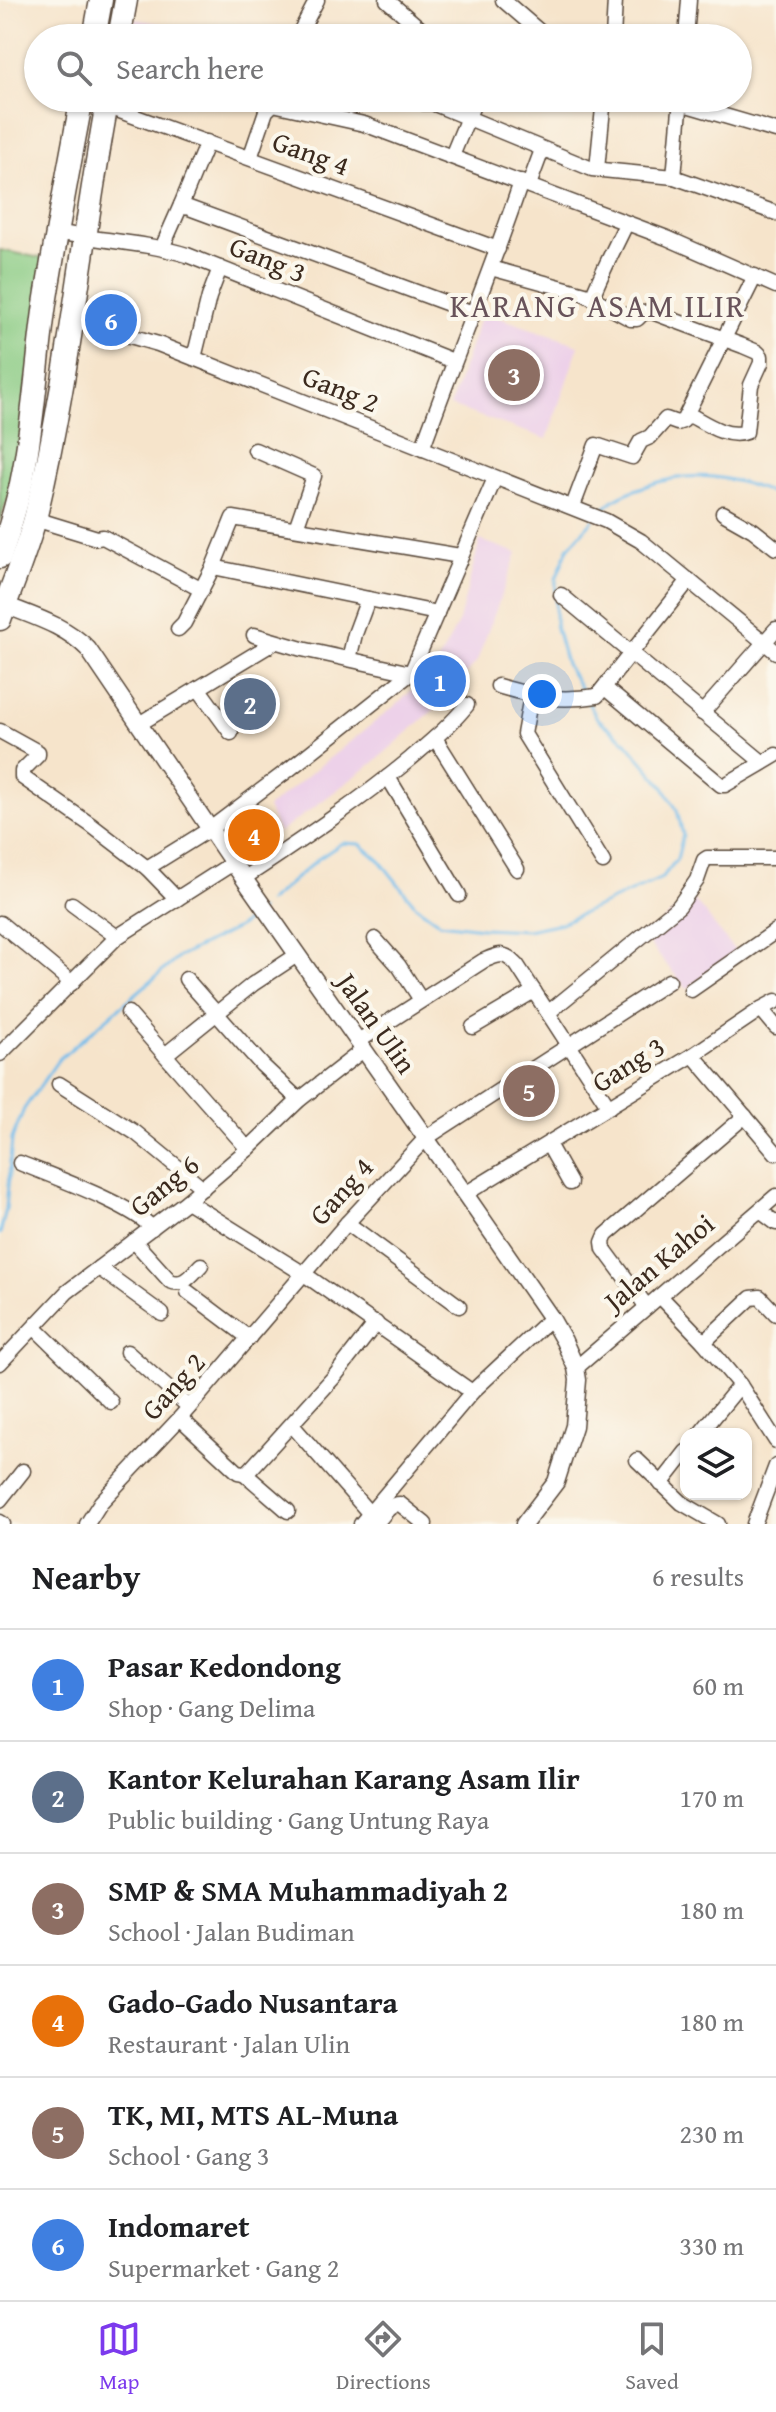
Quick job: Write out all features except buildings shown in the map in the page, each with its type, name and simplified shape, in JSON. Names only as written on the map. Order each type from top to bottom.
[{"type":"highway","points":[[97,24],[101,0]]},
{"type":"highway","points":[[122,24],[126,0]]},
{"type":"highway","points":[[0,557],[24,472],[62,197],[80,112]]},
{"type":"highway","points":[[3,612],[35,519],[56,424],[83,237],[105,112]]},
{"type":"highway","points":[[62,197],[89,205]]},
{"type":"street","points":[[304,24],[317,0]]},
{"type":"street","points":[[387,0],[415,24]]},
{"type":"street","points":[[503,0],[531,24]]},
{"type":"street","points":[[614,24],[615,0]]},
{"type":"street","points":[[687,24],[689,0]]},
{"type":"street","name":"Gang 4","points":[[132,112],[498,249]]},
{"type":"street","points":[[250,158],[266,112]]},
{"type":"street","points":[[315,112],[364,124],[452,156],[716,258],[776,286]]},
{"type":"street","points":[[453,112],[542,150],[597,169],[674,177],[776,213]]},
{"type":"street","points":[[452,156],[470,112]]},
{"type":"street","points":[[597,169],[603,112]]},
{"type":"street","points":[[674,177],[679,112]]},
{"type":"street","points":[[715,112],[776,131]]},
{"type":"street","points":[[162,248],[207,142]]},
{"type":"street","points":[[422,449],[453,361],[525,184],[542,150]]},
{"type":"street","points":[[181,205],[473,313]]},
{"type":"street","points":[[592,297],[605,262],[626,224]]},
{"type":"street","name":"Gang 3","points":[[57,232],[162,248],[453,361]]},
{"type":"street","points":[[194,358],[209,297],[220,268]]},
{"type":"street","points":[[491,268],[592,297],[631,319],[652,312],[757,352],[762,360],[751,385],[747,428],[743,434],[710,427],[688,414]]},
{"type":"street","points":[[573,506],[596,445],[632,457],[641,441],[650,437],[666,419],[680,424],[688,414],[755,276]]},
{"type":"street","name":"Gang 2","points":[[71,319],[158,344],[573,506],[641,541],[689,580]]},
{"type":"street","points":[[255,450],[313,475],[296,528]]},
{"type":"street","points":[[147,868],[210,829],[411,673],[495,478]]},
{"type":"street","points":[[723,513],[776,548]]},
{"type":"street","points":[[178,629],[202,590],[233,518],[460,556]]},
{"type":"street","points":[[35,519],[97,538],[103,537],[202,590]]},
{"type":"street","points":[[213,567],[437,613]]},
{"type":"street","points":[[498,686],[531,696],[568,701],[601,692],[689,580],[770,647]]},
{"type":"street","points":[[561,595],[702,713],[769,759],[721,785],[601,692]]},
{"type":"street","points":[[349,659],[368,599]]},
{"type":"street","name":"Jalan Ulin","points":[[3,612],[76,636],[88,649],[233,863],[551,1318],[576,1368],[577,1409],[566,1456],[556,1482],[524,1524]]},
{"type":"street","points":[[702,713],[770,647],[776,629]]},
{"type":"street","points":[[254,635],[411,673]]},
{"type":"street","points":[[139,724],[275,642]]},
{"type":"street","points":[[198,688],[231,733]]},
{"type":"street","points":[[531,696],[524,734],[603,862]]},
{"type":"street","points":[[244,878],[388,777],[435,738],[467,705]]},
{"type":"street","points":[[0,731],[38,752],[22,771],[22,777],[147,868],[177,899]]},
{"type":"street","points":[[435,738],[517,869]]},
{"type":"street","points":[[388,777],[459,895]]},
{"type":"street","points":[[549,1012],[679,906],[697,880],[704,860],[776,858]]},
{"type":"street","points":[[0,1054],[117,937],[233,863]]},
{"type":"street","points":[[72,904],[117,937]]},
{"type":"street","points":[[0,923],[72,983]]},
{"type":"street","points":[[691,990],[776,931]]},
{"type":"street","points":[[375,939],[399,966],[421,1000]]},
{"type":"street","name":"Gang 6","points":[[0,1363],[67,1292],[203,1188],[360,1046],[421,1000],[483,961],[501,954],[509,956],[534,991]]},
{"type":"street","points":[[165,1055],[253,984],[297,955]]},
{"type":"street","points":[[186,979],[262,1065],[299,1100]]},
{"type":"street","name":"Gang 4","points":[[301,1278],[426,1138],[669,981]]},
{"type":"street","points":[[473,1027],[534,991],[609,1107]]},
{"type":"street","name":"Gang 3","points":[[465,1194],[776,1001]]},
{"type":"street","points":[[761,1009],[776,1027]]},
{"type":"street","points":[[128,1013],[248,1149]]},
{"type":"street","points":[[693,1055],[776,1153]]},
{"type":"street","points":[[59,1084],[136,1133],[203,1188]]},
{"type":"street","points":[[647,1307],[604,1249],[606,1235],[745,1116]]},
{"type":"street","points":[[548,1144],[570,1183]]},
{"type":"street","points":[[20,1163],[126,1209],[152,1228]]},
{"type":"street","name":"Jalan Kahoi","points":[[576,1368],[776,1196]]},
{"type":"street","points":[[187,1201],[301,1278],[376,1323],[472,1392]]},
{"type":"street","points":[[760,1211],[776,1223]]},
{"type":"street","points":[[347,1223],[459,1306]]},
{"type":"street","points":[[134,1241],[170,1281],[177,1284],[183,1283],[201,1265]]},
{"type":"street","points":[[99,1268],[162,1314]]},
{"type":"street","name":"Gang 2","points":[[87,1524],[101,1502],[185,1413],[301,1278]]},
{"type":"street","points":[[188,1292],[249,1338]]},
{"type":"street","points":[[660,1296],[740,1385],[776,1441]]},
{"type":"street","points":[[704,1342],[751,1298],[760,1297],[776,1314]]},
{"type":"street","points":[[371,1521],[472,1392],[551,1318]]},
{"type":"street","points":[[244,1473],[292,1425],[376,1323]]},
{"type":"street","points":[[35,1328],[111,1402]]},
{"type":"street","points":[[127,1352],[238,1472],[244,1473],[288,1511]]},
{"type":"street","points":[[705,1428],[740,1385]]},
{"type":"street","points":[[292,1425],[371,1521]]},
{"type":"street","points":[[637,1460],[682,1503],[718,1524]]},
{"type":"street","points":[[661,1484],[680,1460]]},
{"type":"street","points":[[754,1524],[776,1466]]},
{"type":"street","points":[[0,1500],[23,1471]]},
{"type":"street","points":[[371,1521],[394,1504],[400,1504],[425,1524]]},
{"type":"shaded area","points":[[136,19],[162,24],[135,24]]},
{"type":"shaded area","points":[[482,312],[579,345],[547,439],[450,406]]},
{"type":"shaded area","points":[[480,540],[517,553],[477,661],[446,699],[373,763],[279,833],[267,808],[401,701],[437,664],[459,621]]},
{"type":"shaded area","points":[[691,896],[736,952],[687,989],[644,938]]},
{"type":"green space","points":[[0,250],[46,259],[14,479],[0,521]]},
{"type":"waterway","points":[[601,512],[625,494],[661,481],[694,476],[726,479],[776,495]]},
{"type":"waterway","points":[[582,691],[566,664],[555,624],[556,579],[568,548],[593,520]]},
{"type":"waterway","points":[[268,902],[318,859],[342,843],[360,844],[380,861],[415,905],[440,923],[482,928],[527,930],[561,923],[662,878],[677,859],[683,835],[677,810],[663,786],[626,742],[597,718],[587,701]]},
{"type":"waterway","points":[[0,1234],[6,1209],[12,1139],[24,1109],[58,1060],[179,957],[239,927],[260,910]]},
{"type":"place","name":"Indomaret","points":[[111,320]]},
{"type":"place","name":"SMP & SMA Muhammadiyah 2","points":[[514,375]]},
{"type":"place","name":"Pasar Kedondong","points":[[440,681]]},
{"type":"place","name":"Kantor Kelurahan Karang Asam Ilir","points":[[250,704]]},
{"type":"place","name":"Gado-Gado Nusantara","points":[[254,835]]},
{"type":"place","name":"TK, MI, MTS AL-Muna","points":[[529,1091]]},
{"type":"district","name":"KARANG ASAM ILIR","points":[[598,306]]}]
